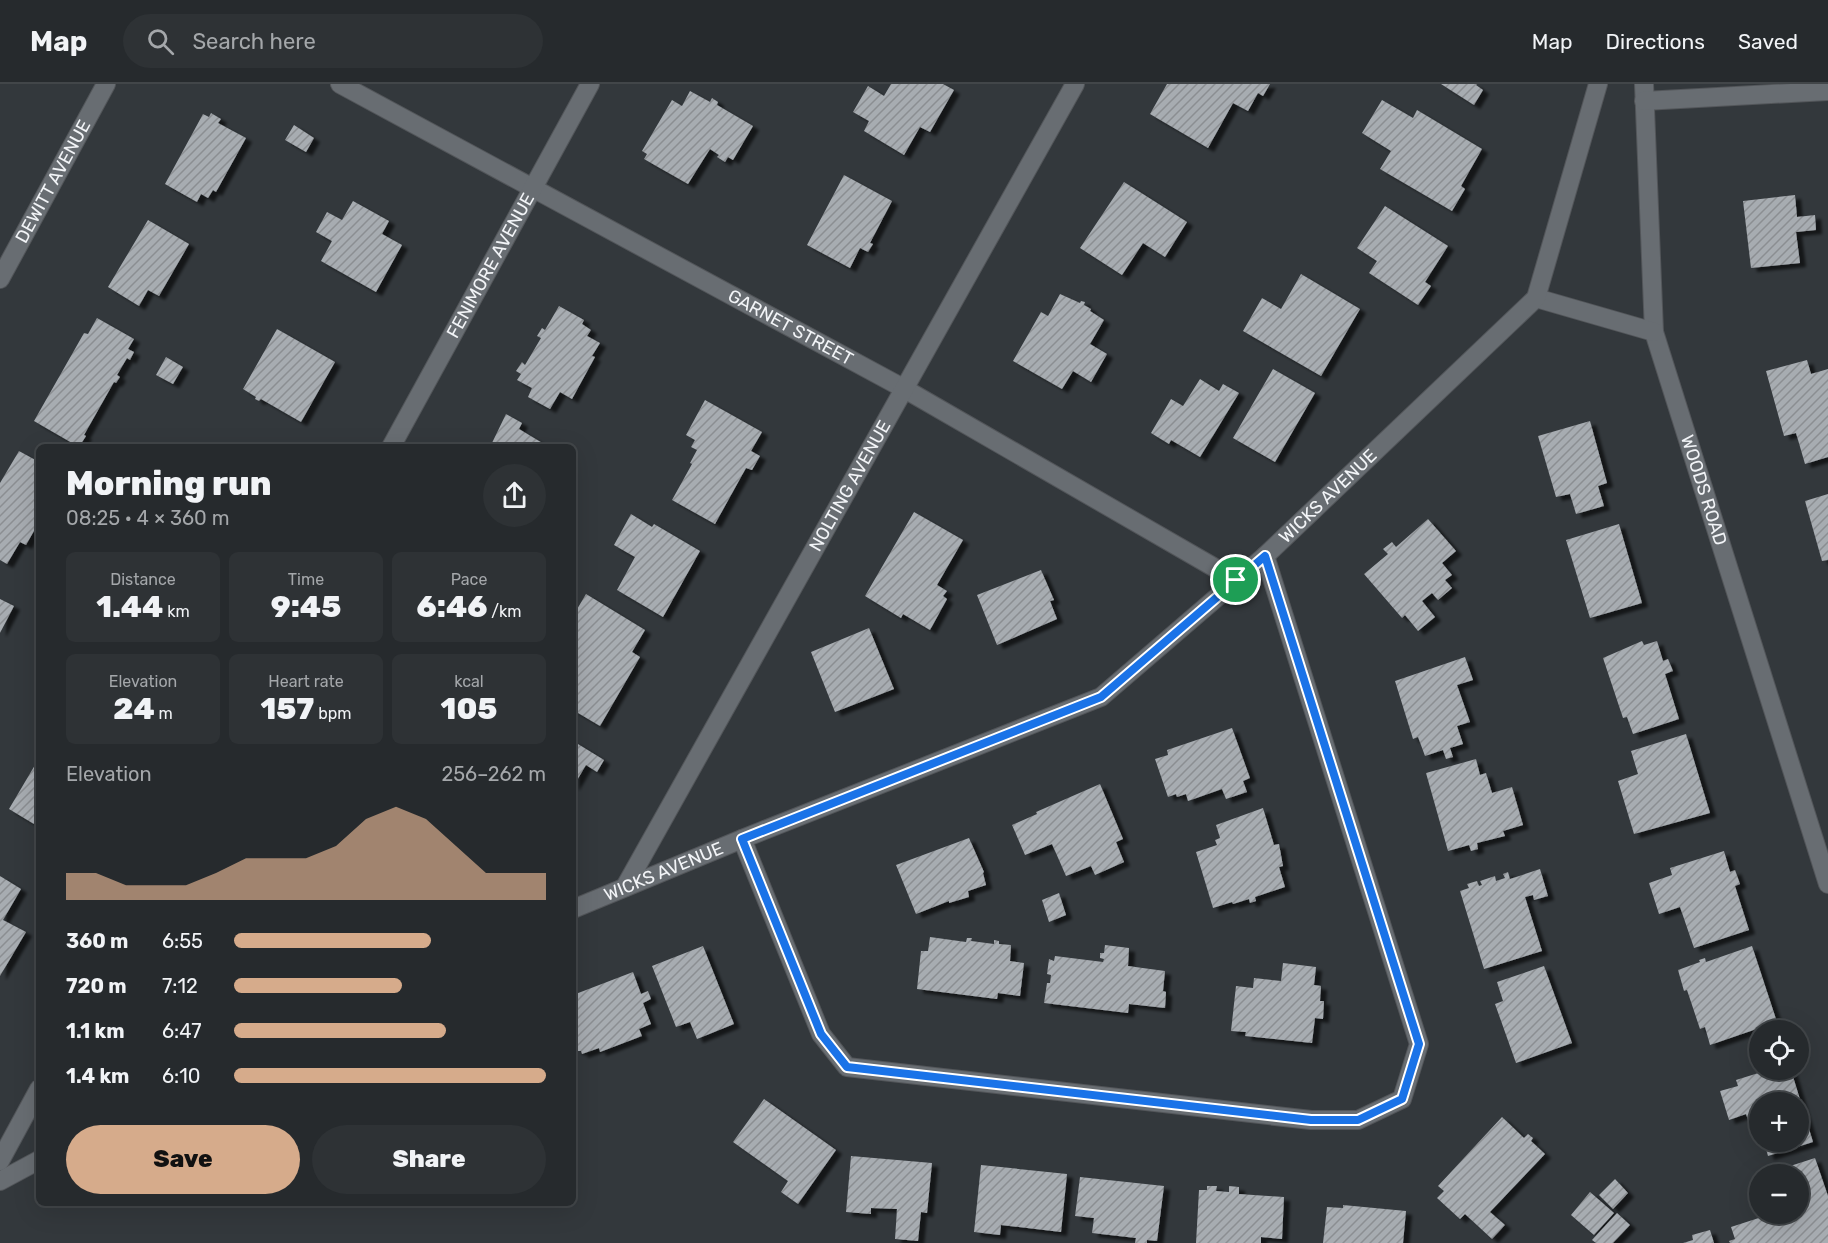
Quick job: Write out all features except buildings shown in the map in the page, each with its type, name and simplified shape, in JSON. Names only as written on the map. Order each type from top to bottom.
[{"type":"street","name":"DEWITT AVENUE","points":[[0,279],[106,84]]},
{"type":"street","name":"GARNET STREET","points":[[340,84],[903,388],[1236,580]]},
{"type":"street","name":"FENIMORE AVENUE","points":[[393,444],[590,84]]},
{"type":"street","name":"NOLTING AVENUE","points":[[625,887],[1075,84]]},
{"type":"street","points":[[1598,84],[1536,298],[1654,332]]},
{"type":"street","points":[[1644,93],[1828,91]]},
{"type":"street","name":"WOODS ROAD","points":[[1644,93],[1654,332],[1822,847],[1828,884]]},
{"type":"street","name":"WICKS AVENUE","points":[[576,908],[742,839],[1101,697],[1265,556],[1536,298]]},
{"type":"street","points":[[742,839],[821,1034],[847,1067],[1311,1120],[1358,1120],[1402,1099],[1419,1044],[1265,556]]},
{"type":"street","points":[[0,1161],[36,1095]]},
{"type":"street","points":[[0,1180],[36,1162]]},
{"type":"route","points":[[1265,556],[1419,1044],[1402,1099],[1358,1120],[1311,1120],[847,1067],[821,1034],[742,839],[1101,697],[1236,580],[1265,556]]}]
